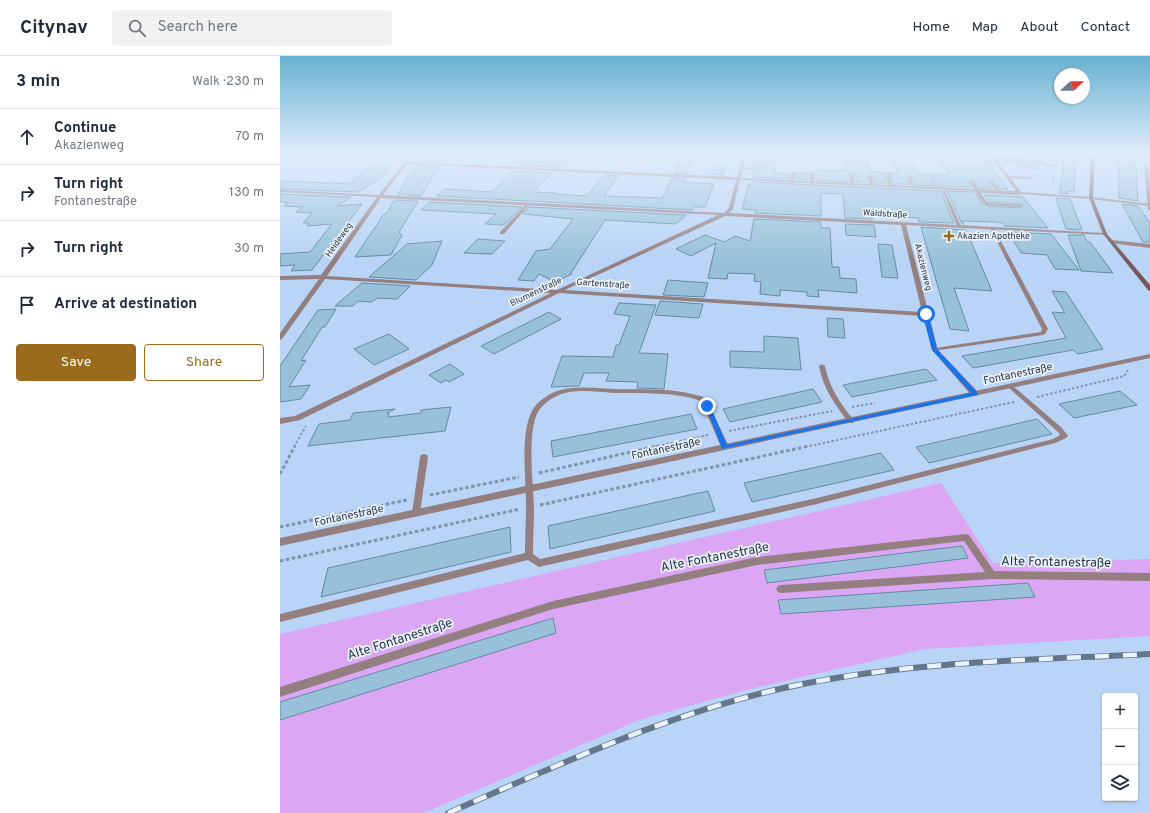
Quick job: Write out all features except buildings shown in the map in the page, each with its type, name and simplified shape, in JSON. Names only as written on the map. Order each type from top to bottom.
[{"type":"main road","points":[[1092,189],[1091,198],[1105,234],[1150,289]]},
{"type":"street","name":"Heideweg","points":[[280,338],[385,189]]},
{"type":"street","points":[[725,214],[731,209],[736,189]]},
{"type":"street","points":[[957,189],[1020,192],[1091,198]]},
{"type":"street","points":[[1148,189],[1150,210]]},
{"type":"street","name":"Waldstraße","points":[[280,191],[1105,234]]},
{"type":"street","name":"Blumenstraße","points":[[280,421],[297,418],[560,290],[725,214]]},
{"type":"street","name":"Akazienweg","points":[[903,223],[935,350],[975,394]]},
{"type":"street","points":[[1112,242],[1150,246]]},
{"type":"street","name":"Gartenstraße","points":[[280,278],[323,277],[560,290],[926,314]]},
{"type":"street","name":"Fontanestraße","points":[[280,542],[1011,387],[1150,356]]},
{"type":"lane","points":[[943,189],[959,226]]},
{"type":"lane","points":[[976,191],[1020,194],[1020,192]]},
{"type":"lane","points":[[976,191],[983,201],[988,204],[1020,206]]},
{"type":"lane","points":[[1091,198],[1149,205]]},
{"type":"lane","points":[[502,233],[528,204]]},
{"type":"lane","points":[[935,350],[1043,333],[1045,329],[992,228]]},
{"type":"lane","points":[[822,366],[824,380],[832,396],[851,421]]},
{"type":"lane","points":[[280,618],[529,556],[539,563],[817,501],[1055,441],[1064,436],[1060,430],[1011,387]]},
{"type":"lane","points":[[529,556],[530,507],[528,447],[535,412],[545,401],[565,391],[678,393],[693,395],[704,400],[725,447]]},
{"type":"lane","points":[[416,513],[424,457]]},
{"type":"lane","name":"Alte Fontanestraße","points":[[280,692],[553,605],[757,561],[966,538],[992,575],[1150,578]]},
{"type":"lane","points":[[781,589],[992,575]]},
{"type":"path","points":[[280,561],[1026,399],[1124,376]]},
{"type":"path","points":[[280,474],[306,427],[297,418]]},
{"type":"shaded area","points":[[941,483],[993,563],[1150,559],[1150,636],[925,649],[750,689],[639,720],[424,813],[280,813],[280,634]]},
{"type":"railway","points":[[448,813],[625,738],[715,706],[761,693],[808,683],[893,670],[978,662],[1150,654]]},
{"type":"place","name":"Akazien Apotheke","points":[[949,236]]},
{"type":"route","points":[[707,406],[725,447],[975,394],[935,350],[926,314]]}]
